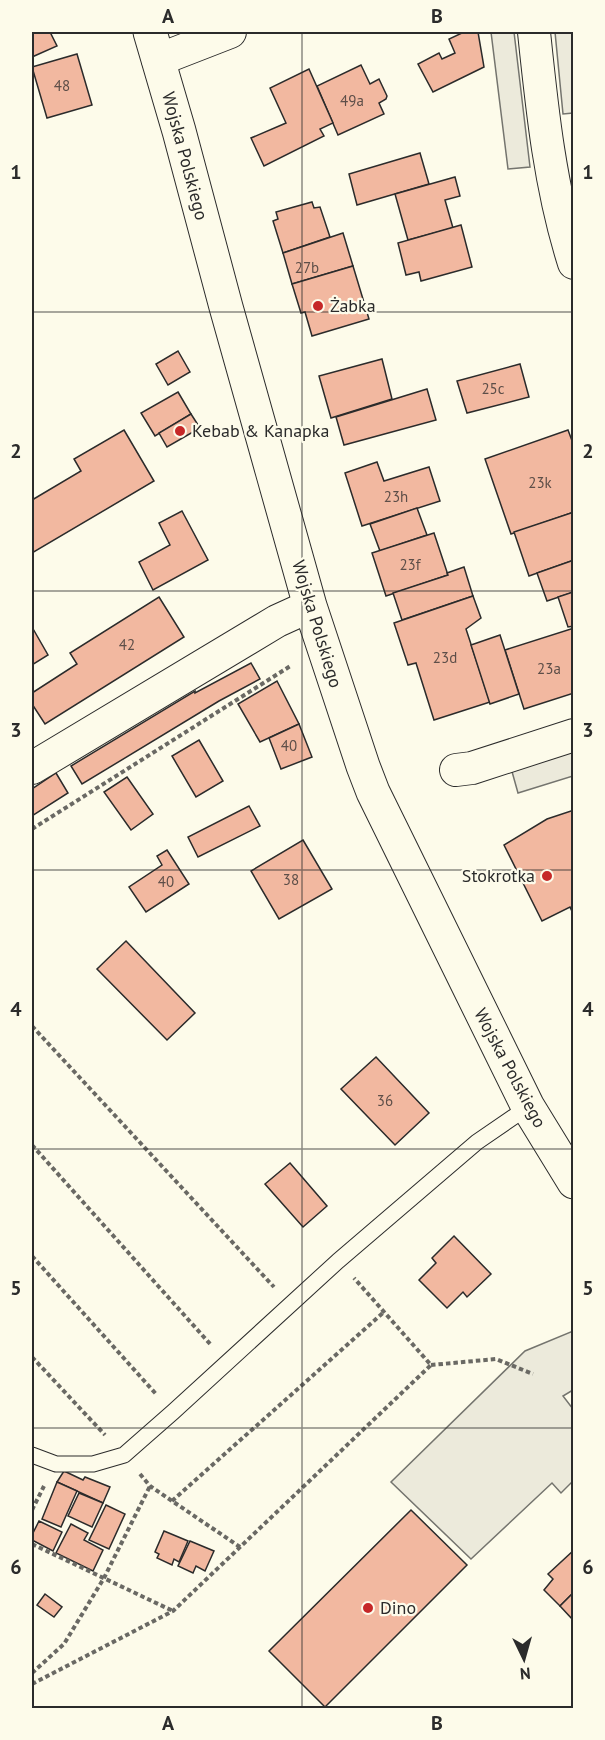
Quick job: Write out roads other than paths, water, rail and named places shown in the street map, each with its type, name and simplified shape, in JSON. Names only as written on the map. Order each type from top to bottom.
[{"type":"street","points":[[154,46],[230,32]]},
{"type":"street","points":[[534,32],[544,127],[564,234],[573,263]]},
{"type":"street","name":"Wojska Polskiego","points":[[154,46],[310,606],[373,792],[528,1107],[573,1182]]},
{"type":"street","points":[[32,768],[277,621],[310,606]]},
{"type":"street","points":[[456,770],[472,768],[573,735]]},
{"type":"lane","points":[[32,1455],[56,1464],[93,1464],[124,1455],[338,1261],[477,1142],[528,1107]]},
{"type":"place","name":"Żabka","points":[[318,306]]},
{"type":"place","name":"Kebab & Kanapka","points":[[180,431]]},
{"type":"place","name":"Stokrotka","points":[[547,876]]},
{"type":"place","name":"Dino","points":[[368,1608]]}]
